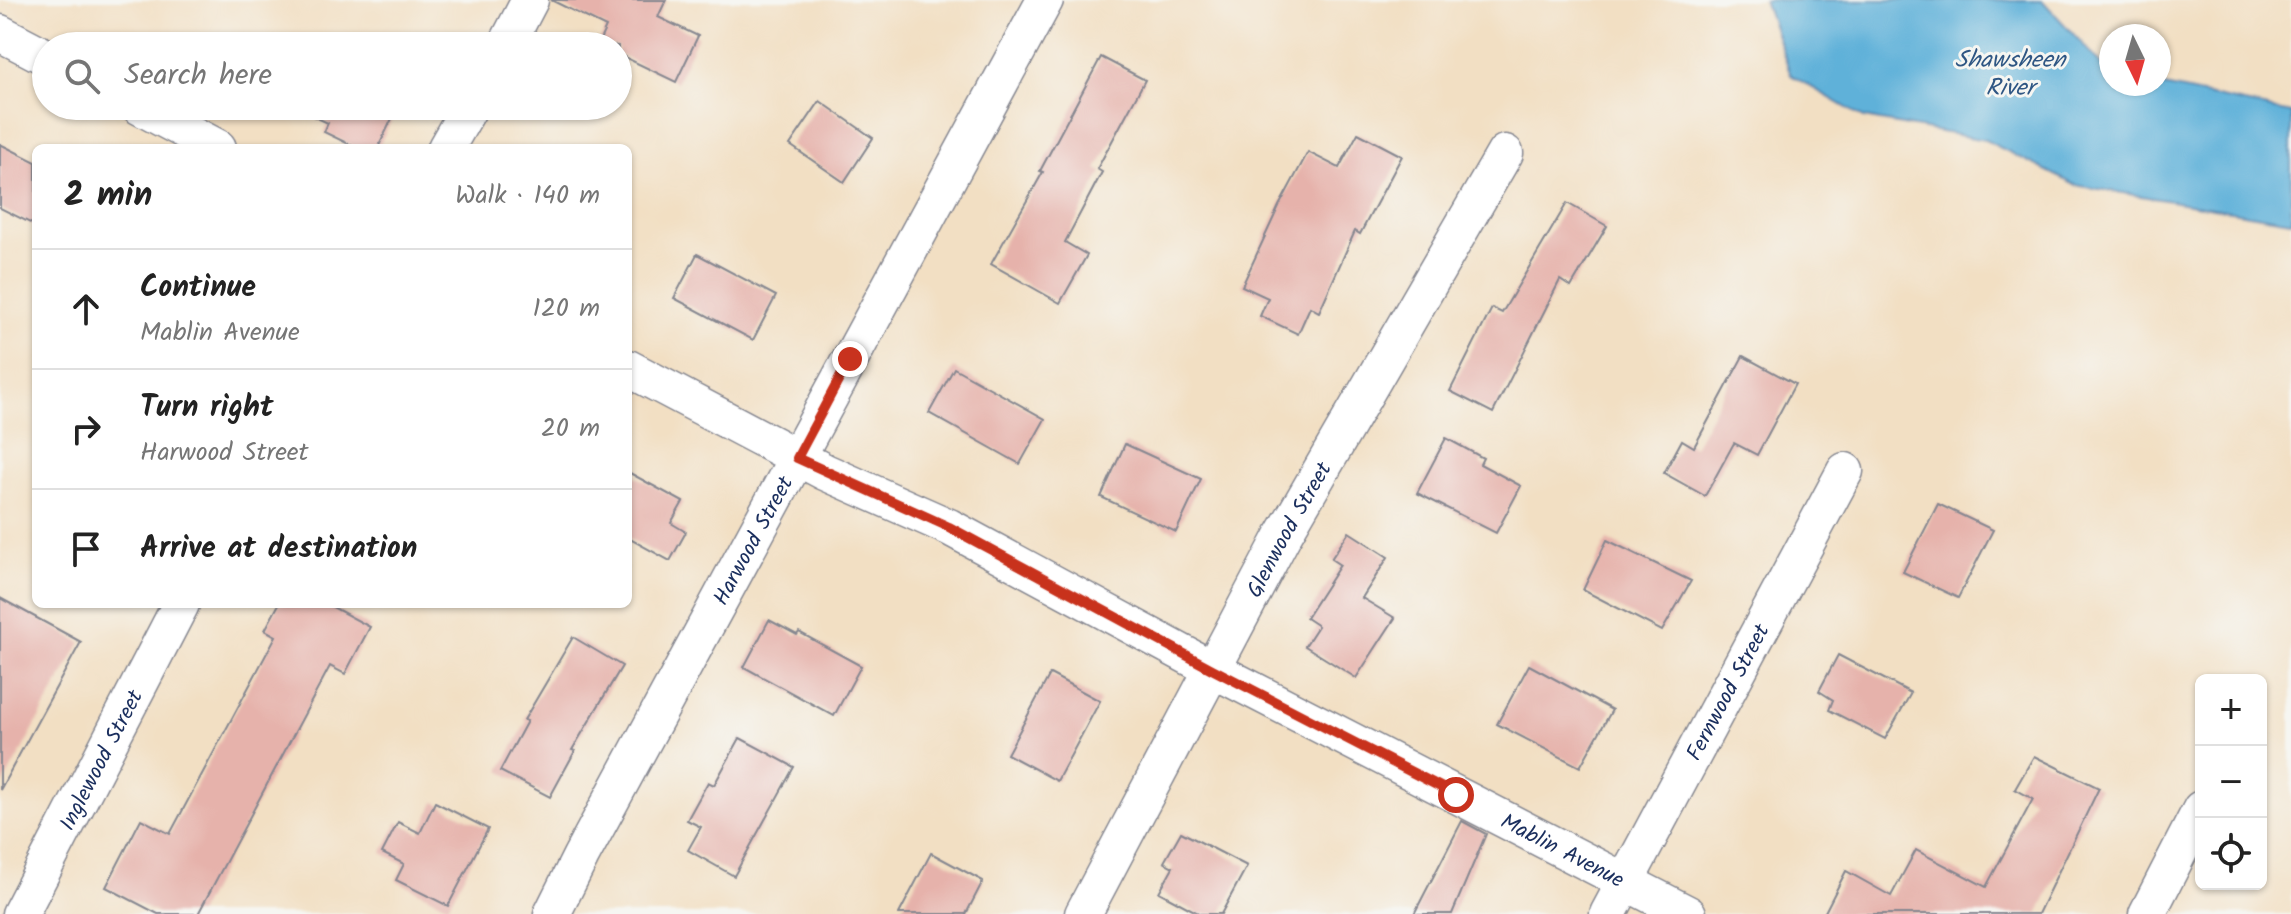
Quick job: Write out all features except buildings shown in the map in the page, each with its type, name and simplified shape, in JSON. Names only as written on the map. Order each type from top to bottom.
[{"type":"street","points":[[513,32],[530,0]]},
{"type":"street","name":"Harwood Street","points":[[552,914],[1045,0]]},
{"type":"street","points":[[0,33],[32,50]]},
{"type":"street","points":[[165,120],[210,144]]},
{"type":"street","points":[[448,144],[462,120]]},
{"type":"street","name":"Glenwood Street","points":[[1083,914],[1284,534],[1505,153]]},
{"type":"street","name":"Mablin Avenue","points":[[632,370],[797,458],[949,527],[1212,669],[1688,914]]},
{"type":"street","name":"Fernwood Street","points":[[1608,914],[1845,471]]},
{"type":"street","name":"Inglewood Street","points":[[20,914],[179,608]]},
{"type":"street","points":[[2147,914],[2196,818]]},
{"type":"water","name":"Shawsheen River","points":[[1764,0],[2042,0],[2099,62],[2099,96],[2171,96],[2171,87],[2291,113],[2291,221],[2075,185],[1985,140],[1864,118],[1791,75]]},
{"type":"route","points":[[850,359],[797,458],[949,527],[1212,669],[1456,795]]}]
